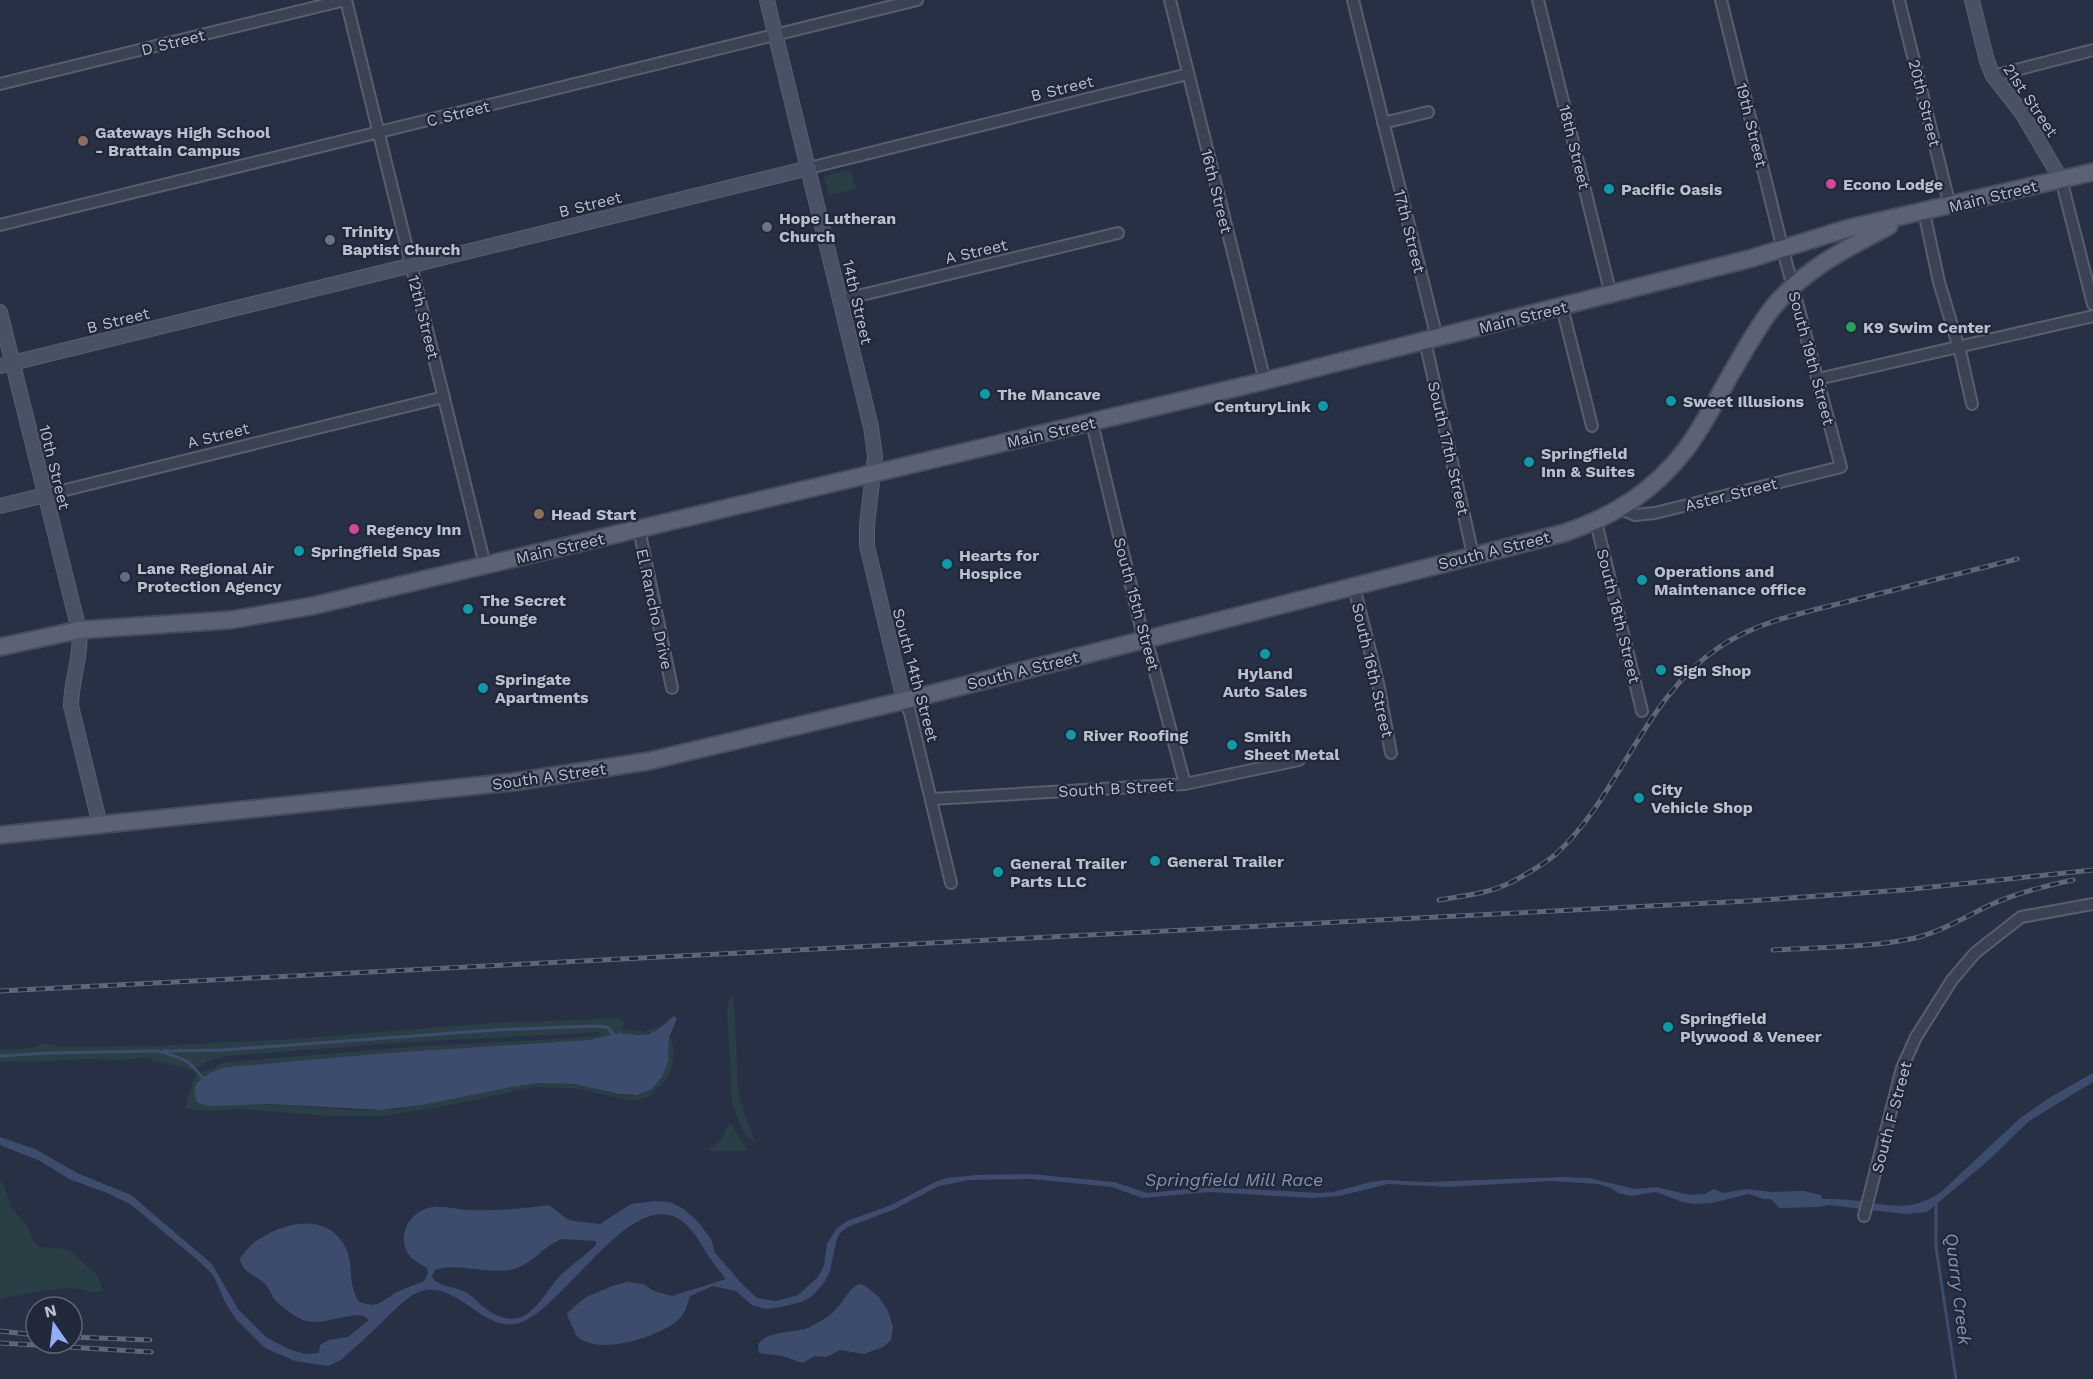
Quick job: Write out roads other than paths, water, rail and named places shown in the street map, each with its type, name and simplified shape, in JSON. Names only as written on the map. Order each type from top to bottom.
[{"type":"main road","name":"Main Street","points":[[0,647],[79,630],[210,622],[265,615],[1092,423],[1611,295],[1783,250],[1849,228],[2093,172]]},
{"type":"main road","name":"South A Street","points":[[0,835],[513,782],[649,761],[1144,640],[1596,522],[1621,509],[1645,492],[1667,472],[1687,448],[1756,331],[1793,285],[1839,252],[1907,216]]},
{"type":"street","name":"D Street","points":[[0,84],[345,0]]},
{"type":"street","name":"12th Street","points":[[345,0],[485,565]]},
{"type":"street","name":"14th Street","points":[[767,0],[871,427],[875,456],[874,474]]},
{"type":"street","name":"C Street","points":[[0,225],[917,0]]},
{"type":"street","name":"16th Street","points":[[1170,0],[1265,381]]},
{"type":"street","name":"17th Street","points":[[1353,0],[1431,340]]},
{"type":"street","name":"18th Street","points":[[1538,0],[1611,295]]},
{"type":"street","name":"19th Street","points":[[1720,0],[1783,250]]},
{"type":"street","name":"20th Street","points":[[1899,0],[1950,206]]},
{"type":"street","name":"21st Street","points":[[1972,0],[1993,76],[2022,113],[2061,179]]},
{"type":"street","points":[[1993,76],[2093,50]]},
{"type":"street","name":"B Street","points":[[6,364],[1188,74]]},
{"type":"street","points":[[1383,123],[1428,112]]},
{"type":"street","points":[[2061,179],[2093,304]]},
{"type":"street","points":[[1924,212],[1939,282],[1972,404]]},
{"type":"street","name":"A Street","points":[[841,300],[1118,233]]},
{"type":"street","name":"South 19th Street","points":[[1783,250],[1841,467]]},
{"type":"street","points":[[1562,307],[1592,426]]},
{"type":"street","name":"10th Street","points":[[0,312],[6,364],[45,495],[79,630],[80,645],[71,706],[100,825]]},
{"type":"street","points":[[1818,379],[2093,316]]},
{"type":"street","name":"South 17th Street","points":[[1431,340],[1473,555]]},
{"type":"street","name":"A Street","points":[[0,506],[444,397]]},
{"type":"street","name":"South 15th Street","points":[[1092,423],[1144,640],[1155,670],[1185,784]]},
{"type":"street","name":"Aster Street","points":[[1621,509],[1635,515],[1655,513],[1841,467]]},
{"type":"street","name":"South 14th Street","points":[[874,474],[867,525],[867,546],[904,700],[910,713],[932,799],[951,884]]},
{"type":"street","name":"South 18th Street","points":[[1596,522],[1642,711]]},
{"type":"street","name":"El Rancho Drive","points":[[639,530],[672,688]]},
{"type":"street","name":"South 16th Street","points":[[1354,587],[1378,683],[1391,753]]},
{"type":"street","name":"South B Street","points":[[932,799],[1185,784],[1299,760]]},
{"type":"street","name":"South F Street","points":[[1864,1216],[1902,1068],[1916,1037],[1952,980],[1975,953],[2021,917],[2093,903]]},
{"type":"water","points":[[674,1016],[677,1018],[669,1038],[668,1061],[662,1077],[652,1089],[638,1095],[619,1094],[574,1084],[539,1083],[422,1105],[381,1110],[270,1104],[207,1106],[198,1103],[195,1096],[195,1089],[202,1078],[228,1067],[386,1053],[589,1040],[619,1033],[649,1034]]},
{"type":"water","points":[[2093,1073],[2093,1082],[2029,1121],[1989,1160],[1927,1212],[1905,1214],[1829,1205],[1779,1208],[1771,1199],[1749,1194],[1712,1203],[1696,1204],[1682,1202],[1656,1192],[1631,1196],[1599,1184],[1552,1181],[1448,1187],[1388,1184],[1339,1196],[1312,1198],[1210,1192],[1142,1198],[1112,1187],[1031,1179],[969,1180],[939,1186],[893,1210],[842,1231],[837,1238],[830,1271],[824,1283],[811,1297],[801,1302],[766,1309],[752,1305],[736,1291],[713,1286],[690,1296],[680,1319],[656,1333],[629,1342],[601,1345],[579,1338],[575,1334],[567,1313],[586,1297],[615,1285],[627,1282],[643,1284],[654,1291],[672,1296],[726,1279],[687,1225],[662,1214],[641,1220],[620,1234],[537,1313],[519,1323],[505,1324],[492,1320],[454,1296],[440,1291],[426,1290],[407,1299],[341,1360],[328,1366],[295,1361],[265,1348],[236,1319],[226,1304],[213,1275],[130,1204],[69,1179],[40,1161],[0,1145],[0,1137],[35,1149],[77,1173],[131,1195],[212,1264],[238,1309],[267,1338],[291,1350],[306,1354],[319,1353],[320,1345],[328,1340],[348,1337],[369,1320],[358,1315],[315,1322],[299,1318],[277,1302],[266,1285],[243,1267],[240,1258],[256,1241],[278,1229],[302,1224],[325,1227],[335,1233],[348,1254],[353,1288],[358,1301],[370,1305],[424,1281],[428,1273],[427,1268],[414,1260],[407,1252],[404,1237],[409,1221],[417,1213],[427,1208],[487,1210],[549,1205],[567,1219],[600,1224],[631,1204],[670,1202],[684,1209],[698,1222],[711,1239],[715,1253],[744,1286],[757,1298],[776,1301],[798,1295],[818,1277],[824,1265],[827,1244],[837,1228],[847,1221],[891,1205],[947,1178],[1031,1174],[1114,1182],[1147,1193],[1209,1187],[1320,1193],[1384,1180],[1427,1182],[1562,1177],[1589,1178],[1635,1189],[1657,1187],[1690,1195],[1705,1194],[1714,1189],[1723,1193],[1746,1189],[1773,1192],[1804,1191],[1821,1195],[1822,1199],[1897,1206],[1919,1203],[1941,1192],[2019,1119],[2049,1098]],"holes":[[[562,1239],[596,1241],[596,1245],[561,1275],[531,1311],[514,1319],[489,1311],[467,1293],[438,1283],[432,1276],[435,1270],[451,1267],[491,1271],[510,1270],[525,1264]]]},
{"type":"water","points":[[860,1284],[879,1297],[888,1311],[893,1327],[891,1340],[883,1347],[864,1354],[840,1350],[826,1357],[815,1356],[802,1363],[783,1356],[759,1353],[758,1345],[762,1340],[804,1329],[817,1323],[834,1311],[850,1291]]},
{"type":"waterway","points":[[164,1051],[223,1050],[494,1030],[594,1026],[607,1027],[614,1035]]},
{"type":"waterway","points":[[0,1056],[157,1051],[188,1062],[204,1079]]},
{"type":"waterway","name":"Quarry Creek","points":[[1936,1204],[1936,1247],[1956,1379]]},
{"type":"railway","points":[[1439,900],[1473,894],[1510,883],[1556,854],[1598,804],[1670,693],[1692,669],[1734,638],[1768,623],[1804,612],[2017,559]]},
{"type":"railway","points":[[0,991],[1748,901],[1903,890],[2093,870]]},
{"type":"railway","points":[[1773,950],[1862,945],[1915,938],[1944,928],[2010,897],[2073,880]]},
{"type":"railway","points":[[0,1331],[24,1334]]},
{"type":"railway","points":[[84,1337],[150,1340]]},
{"type":"railway","points":[[0,1343],[151,1352]]},
{"type":"place","name":"Gateways High School - Brattain Campus","points":[[83,141]]},
{"type":"place","name":"Econo Lodge","points":[[1831,184]]},
{"type":"place","name":"Pacific Oasis","points":[[1609,189]]},
{"type":"place","name":"Hope Lutheran Church","points":[[767,227]]},
{"type":"place","name":"Trinity Baptist Church","points":[[330,240]]},
{"type":"place","name":"K9 Swim Center","points":[[1851,327]]},
{"type":"place","name":"The Mancave","points":[[985,394]]},
{"type":"place","name":"Sweet Illusions","points":[[1671,401]]},
{"type":"place","name":"CenturyLink","points":[[1323,406]]},
{"type":"place","name":"Springfield Inn & Suites","points":[[1529,462]]},
{"type":"place","name":"Head Start","points":[[539,514]]},
{"type":"place","name":"Regency Inn","points":[[354,529]]},
{"type":"place","name":"Springfield Spas","points":[[299,551]]},
{"type":"place","name":"Hearts for Hospice","points":[[947,564]]},
{"type":"place","name":"Lane Regional Air Protection Agency","points":[[125,577]]},
{"type":"place","name":"Operations and Maintenance office","points":[[1642,580]]},
{"type":"place","name":"The Secret Lounge","points":[[468,609]]},
{"type":"place","name":"Hyland Auto Sales","points":[[1265,654]]},
{"type":"place","name":"Sign Shop","points":[[1661,670]]},
{"type":"place","name":"Springate Apartments","points":[[483,688]]},
{"type":"place","name":"River Roofing","points":[[1071,735]]},
{"type":"place","name":"Smith Sheet Metal","points":[[1232,745]]},
{"type":"place","name":"City Vehicle Shop","points":[[1639,798]]},
{"type":"place","name":"General Trailer","points":[[1155,861]]},
{"type":"place","name":"General Trailer Parts LLC","points":[[998,872]]},
{"type":"place","name":"Springfield Plywood & Veneer","points":[[1668,1027]]},
{"type":"water label","name":"Springfield Mill Race","points":[[1234,1180]]}]
